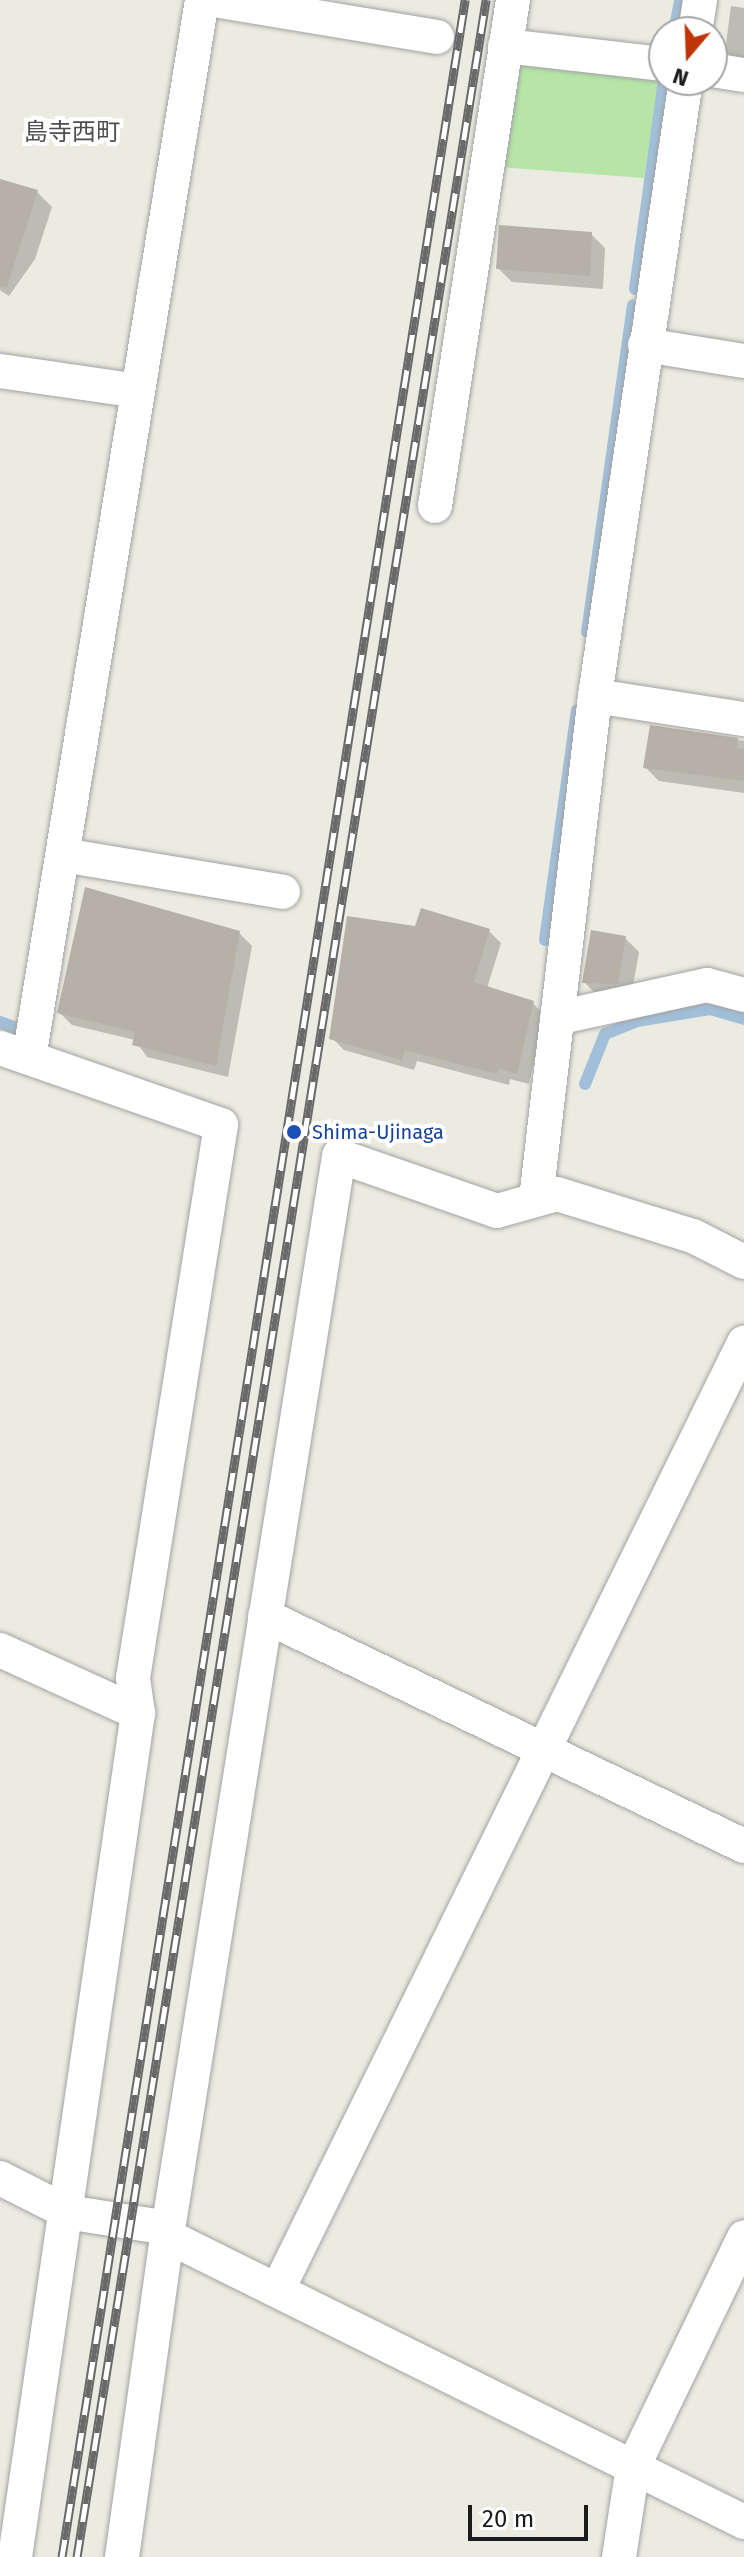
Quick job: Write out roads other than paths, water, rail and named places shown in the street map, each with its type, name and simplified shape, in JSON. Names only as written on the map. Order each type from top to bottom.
[{"type":"street","points":[[15,2557],[138,1713],[133,1678],[221,1125],[15,1053],[63,855],[202,0]]},
{"type":"street","points":[[214,0],[437,37]]},
{"type":"street","points":[[435,506],[513,0]]},
{"type":"street","points":[[505,46],[648,62]]},
{"type":"street","points":[[536,1199],[595,696],[684,96]]},
{"type":"street","points":[[645,345],[744,361]]},
{"type":"street","points":[[0,371],[138,391]]},
{"type":"street","points":[[595,696],[744,719]]},
{"type":"street","points":[[63,855],[283,892]]},
{"type":"street","points":[[557,1018],[707,985],[744,995]]},
{"type":"street","points":[[122,2557],[167,2232],[339,1156],[497,1211],[557,1194],[693,1236],[744,1262]]},
{"type":"street","points":[[278,2289],[744,1343]]},
{"type":"street","points":[[265,1616],[744,1846]]},
{"type":"street","points":[[0,1650],[138,1713]]},
{"type":"street","points":[[0,2178],[67,2212],[167,2232],[744,2522]]},
{"type":"street","points":[[619,2557],[633,2467],[744,2237]]},
{"type":"waterway","points":[[677,16],[680,0]]},
{"type":"waterway","points":[[635,289],[662,96]]},
{"type":"waterway","points":[[587,632],[633,305]]},
{"type":"waterway","points":[[545,940],[577,710]]},
{"type":"waterway","points":[[585,1084],[605,1034],[637,1021],[710,1009],[744,1019]]},
{"type":"waterway","points":[[0,1022],[19,1029]]},
{"type":"railway","points":[[62,2557],[465,0]]},
{"type":"railway","points":[[77,2557],[486,0]]},
{"type":"place","name":"Shima-Ujinaga","points":[[294,1132]]},
{"type":"district","name":"島寺西町","points":[[72,133]]}]
